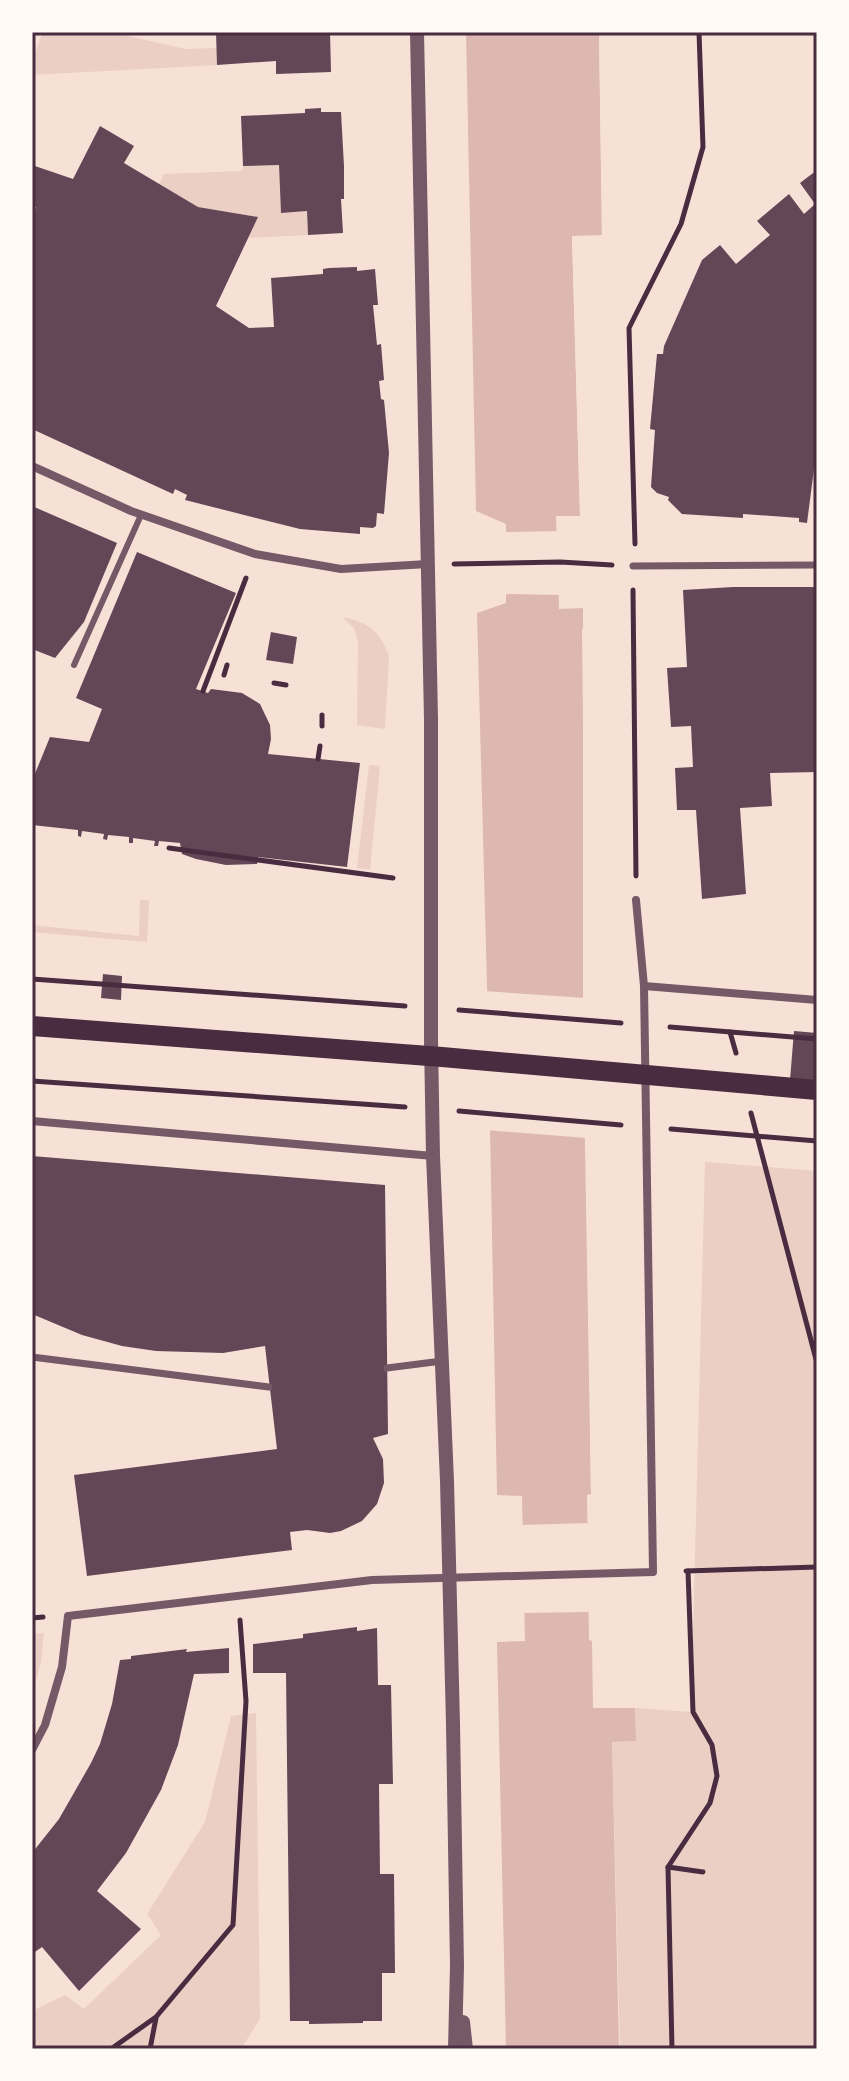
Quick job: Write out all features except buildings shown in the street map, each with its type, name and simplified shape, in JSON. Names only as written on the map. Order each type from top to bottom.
[{"type":"main road","points":[[32,1026],[442,1057],[817,1090]]},
{"type":"street","points":[[417,32],[431,719],[433,1156],[450,1578],[457,1966],[455,2049]]},
{"type":"street","points":[[32,466],[141,515],[255,554],[341,569],[428,564]]},
{"type":"street","points":[[633,566],[817,565]]},
{"type":"street","points":[[32,1750],[45,1725],[62,1667],[68,1616],[372,1580],[653,1572],[644,986],[636,900]]},
{"type":"street","points":[[644,986],[817,1000]]},
{"type":"street","points":[[32,1121],[433,1156]]},
{"type":"street","points":[[32,1357],[269,1387]]},
{"type":"street","points":[[387,1368],[442,1361]]},
{"type":"street","points":[[457,1966],[466,2049]]},
{"type":"lane","points":[[74,665],[141,515]]},
{"type":"path","points":[[636,900],[633,566],[636,533],[629,328],[681,224],[703,147],[699,32]]},
{"type":"path","points":[[203,691],[255,554]]},
{"type":"path","points":[[428,564],[560,562],[633,566]]},
{"type":"path","points":[[216,656],[225,662],[224,675]]},
{"type":"path","points":[[274,683],[286,685]]},
{"type":"path","points":[[322,715],[322,726]]},
{"type":"path","points":[[318,759],[320,746]]},
{"type":"path","points":[[169,848],[393,878]]},
{"type":"path","points":[[729,1029],[737,1059]]},
{"type":"path","points":[[749,1105],[817,1363]]},
{"type":"path","points":[[672,2049],[668,1867],[710,1803],[717,1776],[712,1745],[693,1712],[688,1571],[817,1567]]},
{"type":"path","points":[[111,2049],[156,2017],[233,1925],[246,1701],[238,1595]]},
{"type":"path","points":[[668,1867],[703,1872]]},
{"type":"path","points":[[150,2049],[156,2017]]},
{"type":"shaded area","points":[[43,32],[111,32],[185,49],[217,48],[217,65],[32,75],[32,60]]},
{"type":"shaded area","points":[[466,32],[599,32],[602,236],[572,236],[580,516],[556,516],[559,609],[583,608],[583,1030],[591,1494],[587,1495],[593,1708],[635,1708],[636,1741],[612,1742],[619,2049],[506,2049],[497,1642],[525,1641],[522,1496],[497,1495],[477,613],[506,603],[506,524],[476,511]]},
{"type":"shaded area","points":[[279,165],[281,212],[307,211],[308,235],[248,238],[257,217],[198,207],[159,184],[164,174],[242,171],[243,166]]},
{"type":"shaded area","points":[[342,617],[372,629],[382,640],[389,656],[385,729],[357,725],[358,642],[354,628]]},
{"type":"shaded area","points":[[369,765],[380,766],[370,870],[357,868]]},
{"type":"shaded area","points":[[140,900],[149,900],[147,942],[32,932],[32,925],[139,936]]},
{"type":"shaded area","points":[[705,1162],[817,1171],[817,2049],[620,2049],[612,1742],[636,1741],[635,1708],[691,1712]]},
{"type":"shaded area","points":[[44,1633],[41,1662],[32,1697],[32,1634]]},
{"type":"shaded area","points":[[256,1713],[260,2019],[241,2049],[32,2049],[32,2011],[65,1995],[84,2009],[161,1935],[147,1914],[205,1822],[231,1716]]},
{"type":"pier","points":[[599,32],[603,32],[606,236],[602,240],[577,240],[584,515],[580,516],[572,236],[602,235]]},
{"type":"pier","points":[[561,531],[560,581],[563,581],[563,595],[502,594],[502,532]]},
{"type":"pier","points":[[586,628],[587,1030],[595,1494],[591,1496],[587,1138],[485,1130],[483,991],[586,998],[582,629]]},
{"type":"pier","points":[[520,1525],[590,1525],[591,1610],[521,1611]]}]
